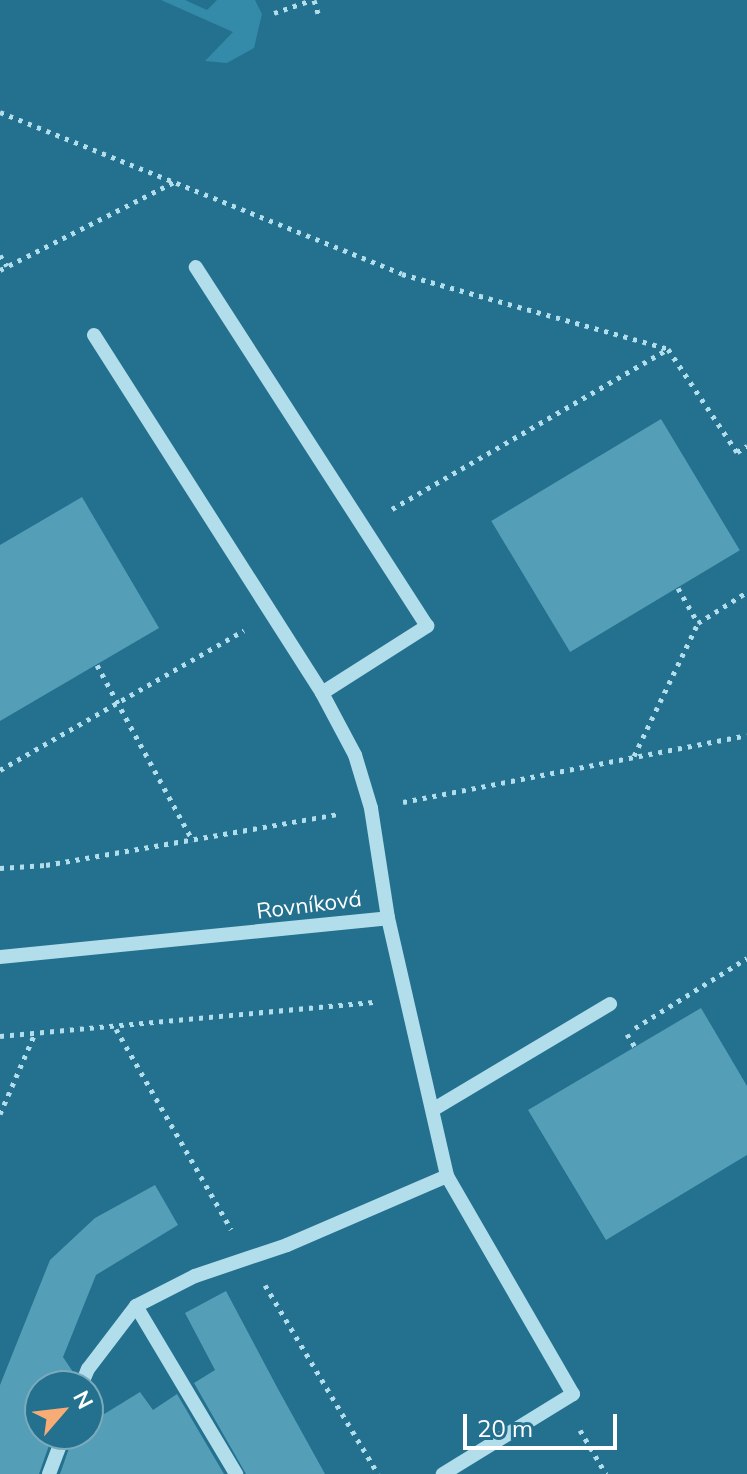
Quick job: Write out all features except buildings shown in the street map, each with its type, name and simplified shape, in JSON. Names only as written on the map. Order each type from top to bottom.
[{"type":"street","points":[[196,267],[427,626],[322,693]]},
{"type":"street","name":"Rovníková","points":[[0,957],[388,918],[359,768],[322,693],[94,335]]},
{"type":"street","points":[[388,918],[403,998],[434,1109],[447,1176],[573,1394],[443,1474]]},
{"type":"street","points":[[434,1109],[610,1004]]},
{"type":"street","points":[[88,1370],[136,1306],[195,1276],[287,1245],[447,1176]]},
{"type":"street","points":[[136,1306],[236,1474]]},
{"type":"street","points":[[49,1474],[58,1450]]},
{"type":"path","points":[[274,13],[312,0],[319,16]]},
{"type":"path","points":[[0,112],[402,274],[668,349],[737,452],[747,446]]},
{"type":"path","points":[[0,270],[175,182]]},
{"type":"path","points":[[0,255],[7,266]]},
{"type":"path","points":[[364,526],[668,349]]},
{"type":"path","points":[[678,588],[698,623]]},
{"type":"path","points":[[634,756],[698,623],[747,592]]},
{"type":"path","points":[[0,770],[273,614]]},
{"type":"path","points":[[97,665],[193,841]]},
{"type":"path","points":[[627,1033],[747,958]]},
{"type":"path","points":[[0,1036],[403,998]]},
{"type":"path","points":[[0,1114],[35,1033]]},
{"type":"path","points":[[562,1401],[606,1474]]},
{"type":"shaded area","points":[[161,0],[185,0],[207,10],[217,0],[255,0],[262,14],[254,48],[227,63],[205,61],[233,32]]}]
